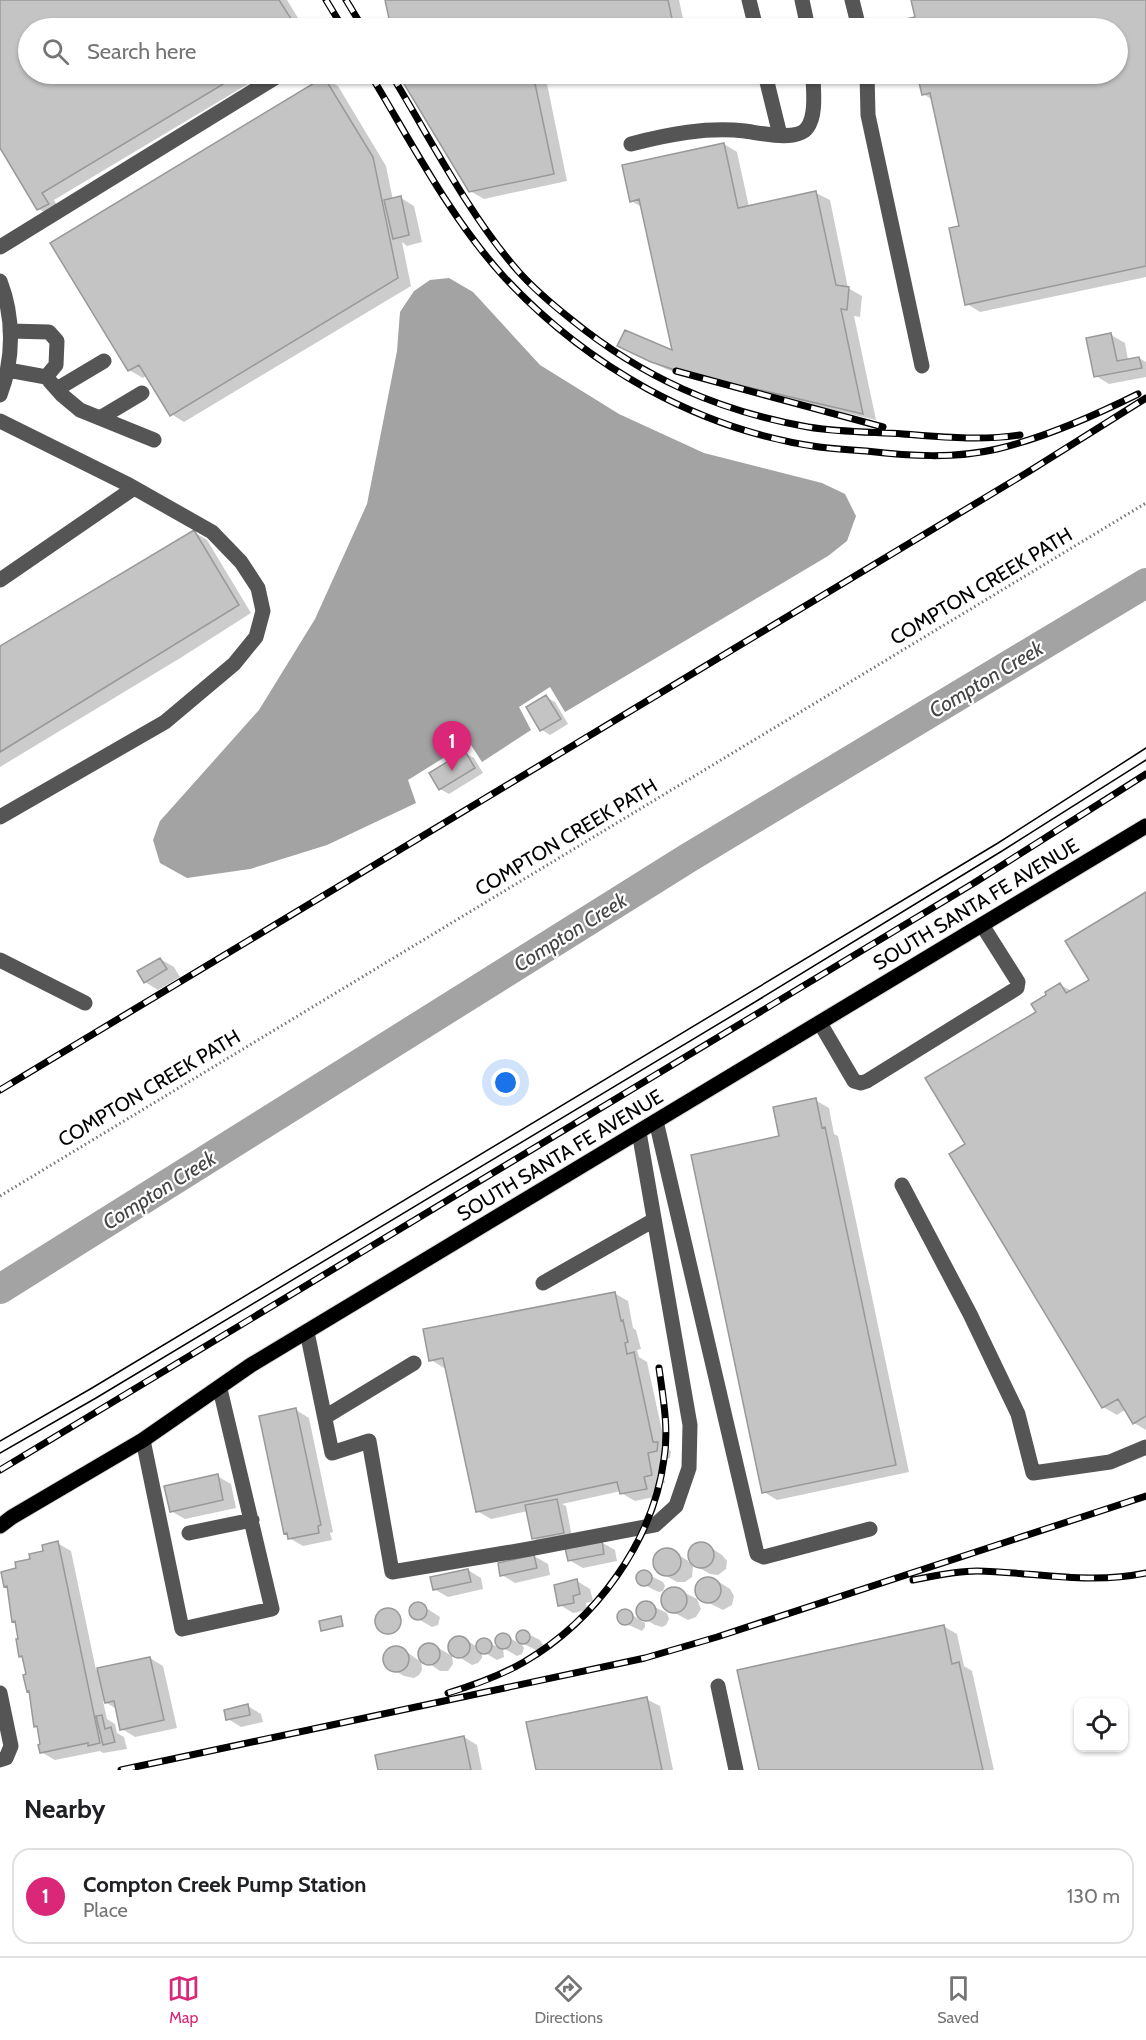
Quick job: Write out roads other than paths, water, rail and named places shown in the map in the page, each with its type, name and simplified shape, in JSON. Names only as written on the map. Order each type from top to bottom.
[{"type":"main road","name":"SOUTH SANTA FE AVENUE","points":[[0,1526],[143,1440],[220,1389],[251,1365],[1146,826]]},
{"type":"street","points":[[749,0],[754,18]]},
{"type":"street","points":[[802,0],[806,18]]},
{"type":"street","points":[[852,0],[856,18]]},
{"type":"street","points":[[0,247],[265,84]]},
{"type":"street","points":[[767,84],[780,135]]},
{"type":"street","points":[[631,144],[665,135],[709,129],[780,135],[801,133],[807,129],[813,108],[813,84]]},
{"type":"street","points":[[867,84],[868,115],[922,366]]},
{"type":"street","points":[[0,281],[8,309],[10,331],[8,370],[0,395]]},
{"type":"street","points":[[10,331],[49,332],[57,341],[56,365],[46,377]]},
{"type":"street","points":[[57,389],[104,361]]},
{"type":"street","points":[[8,370],[46,377],[81,410],[154,440]]},
{"type":"street","points":[[100,418],[142,393]]},
{"type":"street","points":[[0,421],[134,488],[212,532],[242,562],[258,588],[263,611],[256,637],[234,664],[165,722],[0,817]]},
{"type":"street","points":[[0,580],[134,488]]},
{"type":"street","points":[[820,1023],[854,1081],[861,1083],[867,1081],[1017,988],[1018,982],[982,925]]},
{"type":"street","points":[[0,960],[85,1003]]},
{"type":"street","points":[[656,1121],[757,1554],[764,1557],[870,1529]]},
{"type":"street","points":[[307,1332],[332,1453],[369,1441],[392,1572],[529,1550],[655,1525],[676,1506],[688,1468],[690,1425],[639,1132]]},
{"type":"street","points":[[902,1185],[970,1314],[1018,1414],[1033,1473],[1110,1462],[1146,1447]]},
{"type":"street","points":[[543,1283],[654,1220]]},
{"type":"street","points":[[325,1417],[414,1363]]},
{"type":"street","points":[[143,1440],[182,1629],[272,1609],[220,1389]]},
{"type":"street","points":[[189,1533],[252,1520]]},
{"type":"street","points":[[718,1686],[736,1770]]},
{"type":"street","points":[[0,1693],[11,1746],[6,1758],[0,1760]]},
{"type":"waterway","name":"Compton Creek","points":[[0,1289],[688,858],[1146,583]]},
{"type":"tram line","points":[[0,1441],[92,1388],[998,843],[1146,748]]},
{"type":"tram line","points":[[0,1453],[96,1398],[755,1002],[1146,760]]},
{"type":"railway","points":[[326,0],[337,18]]},
{"type":"railway","points":[[346,0],[357,18]]},
{"type":"railway","points":[[376,84],[449,205],[485,255],[505,278],[537,310],[609,366],[689,409],[731,426],[819,447],[932,456],[981,452],[1033,439],[1087,418],[1138,394]]},
{"type":"railway","points":[[397,84],[483,226],[518,271],[572,320],[626,359],[654,375],[682,389],[743,412],[808,427],[962,438],[1020,435]]},
{"type":"railway","points":[[676,371],[883,427]]},
{"type":"railway","points":[[0,1090],[1028,472],[1146,398]]},
{"type":"railway","points":[[0,1470],[974,883],[1146,774]]},
{"type":"railway","points":[[448,1693],[506,1672],[550,1645],[575,1624],[617,1576],[648,1520],[658,1490],[666,1436],[659,1368]]},
{"type":"railway","points":[[121,1770],[645,1658],[717,1637],[1146,1496]]},
{"type":"railway","points":[[913,1580],[969,1571],[1082,1578],[1146,1573]]},
{"type":"place","name":"Compton Creek Pump Station","points":[[452,771]]}]
